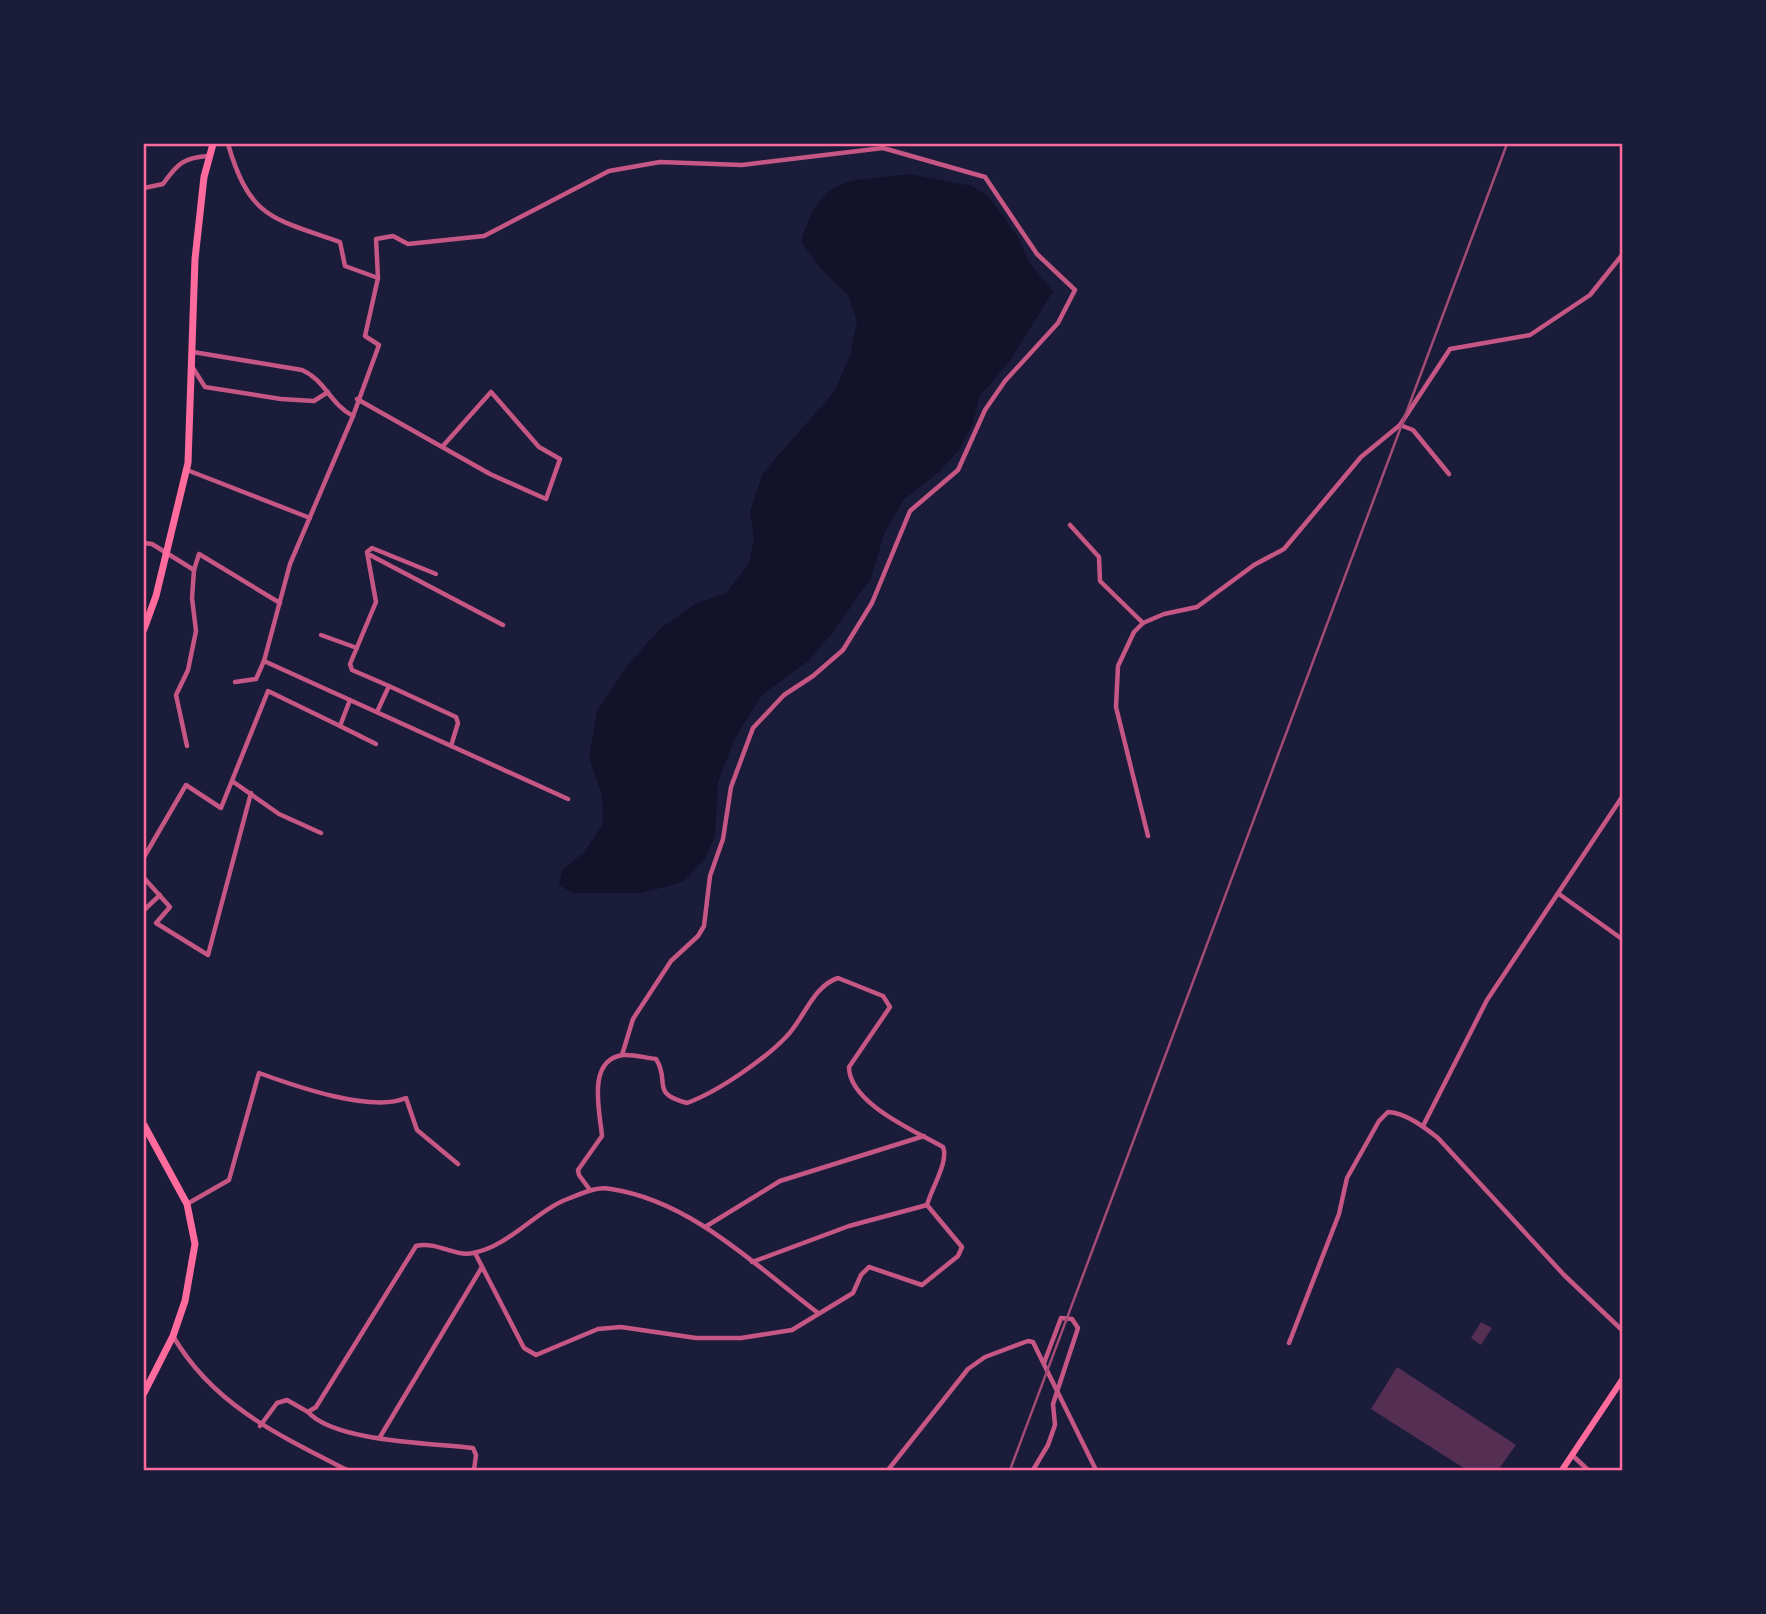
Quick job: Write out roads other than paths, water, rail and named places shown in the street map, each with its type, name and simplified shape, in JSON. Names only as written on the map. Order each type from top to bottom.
[{"type":"main road","points":[[144,629],[156,596],[186,470],[193,368],[195,259],[204,177],[213,144]]},
{"type":"main road","points":[[144,1125],[187,1204],[195,1244],[185,1301],[173,1336],[144,1393]]},
{"type":"main road","points":[[1562,1471],[1622,1380]]},
{"type":"street","points":[[228,144],[236,169],[251,197],[268,216],[340,242],[345,266],[379,278]]},
{"type":"street","points":[[236,682],[256,680],[264,661],[290,564],[354,416],[357,399],[379,345],[365,336],[379,278],[376,239],[393,236],[408,244],[484,236],[608,171],[660,162],[743,165],[883,148],[985,177],[1037,254],[1075,290],[1058,323],[1005,381],[985,410],[958,470],[910,511],[872,603],[843,650],[813,677],[785,695],[753,728],[731,787],[723,839],[710,876],[704,926],[698,936],[671,961],[633,1019],[622,1055]]},
{"type":"street","points":[[144,188],[163,184],[179,162],[190,157],[210,156]]},
{"type":"street","points":[[1148,836],[1116,707],[1118,666],[1134,632],[1143,623],[1197,607],[1254,565],[1284,549],[1361,457],[1400,425],[1450,349],[1530,335],[1590,295],[1622,255]]},
{"type":"street","points":[[193,352],[302,370],[316,376],[341,410],[354,416]]},
{"type":"street","points":[[193,368],[205,387],[281,399],[314,401],[328,392]]},
{"type":"street","points":[[357,399],[442,447],[490,474],[546,499],[561,459],[539,447],[491,392],[442,447]]},
{"type":"street","points":[[1400,425],[1413,430],[1449,474]]},
{"type":"street","points":[[186,470],[310,518]]},
{"type":"street","points":[[1070,525],[1099,556],[1100,581],[1143,623]]},
{"type":"street","points":[[144,543],[152,544],[194,570]]},
{"type":"street","points":[[436,574],[372,548],[367,552],[376,603],[350,664],[352,670],[456,717],[458,723],[451,746]]},
{"type":"street","points":[[187,746],[176,695],[188,670],[197,631],[192,598],[194,570],[199,554],[280,603]]},
{"type":"street","points":[[369,554],[503,625]]},
{"type":"street","points":[[321,635],[357,648]]},
{"type":"street","points":[[264,661],[568,799]]},
{"type":"street","points":[[377,712],[389,686]]},
{"type":"street","points":[[144,857],[186,785],[221,808],[268,691],[376,744]]},
{"type":"street","points":[[340,726],[350,699]]},
{"type":"street","points":[[232,781],[279,814],[321,833]]},
{"type":"street","points":[[144,878],[170,907],[156,923],[208,954],[251,793]]},
{"type":"street","points":[[1423,1126],[1487,1000],[1622,797]]},
{"type":"street","points":[[1559,894],[1622,939]]},
{"type":"street","points":[[144,910],[160,895]]},
{"type":"street","points":[[590,1190],[578,1170],[602,1136],[598,1085],[600,1072],[608,1062],[622,1055],[656,1059],[662,1090],[672,1099],[687,1103],[775,1048],[788,1035],[827,982],[838,978],[883,996],[890,1007],[849,1067],[849,1079],[855,1089],[879,1110],[943,1147],[946,1155],[933,1182],[927,1205]]},
{"type":"street","points":[[187,1204],[229,1180],[259,1073],[337,1097],[396,1103],[407,1098],[417,1130],[458,1164]]},
{"type":"street","points":[[1289,1343],[1339,1214],[1347,1178],[1379,1121],[1388,1112],[1396,1112],[1423,1126],[1438,1138],[1564,1275],[1622,1330]]},
{"type":"street","points":[[705,1227],[780,1181],[924,1136]]},
{"type":"street","points":[[308,1412],[316,1407],[416,1246],[429,1243],[475,1253],[516,1232],[564,1200],[590,1190],[610,1188],[667,1206],[705,1227],[818,1313]]},
{"type":"street","points":[[751,1262],[849,1226],[927,1205]]},
{"type":"street","points":[[475,1253],[524,1348],[536,1355],[598,1329],[621,1327],[696,1338],[741,1338],[792,1330],[853,1293],[861,1275],[869,1267],[922,1284],[958,1256],[962,1247],[927,1205]]},
{"type":"street","points":[[380,1437],[482,1267]]},
{"type":"street","points":[[1033,1471],[1048,1445],[1055,1424],[1053,1405],[1078,1328],[1072,1319],[1061,1318],[1044,1363]]},
{"type":"street","points":[[173,1336],[223,1397],[260,1426],[347,1471]]},
{"type":"street","points":[[888,1471],[968,1369],[985,1357],[1028,1341],[1033,1342],[1044,1363],[1096,1471]]},
{"type":"street","points":[[260,1426],[277,1403],[288,1400],[308,1412],[316,1421],[345,1434],[472,1448],[476,1455],[474,1471]]},
{"type":"street","points":[[1572,1455],[1588,1471]]},
{"type":"railway","points":[[1010,1470],[1507,144]]}]
